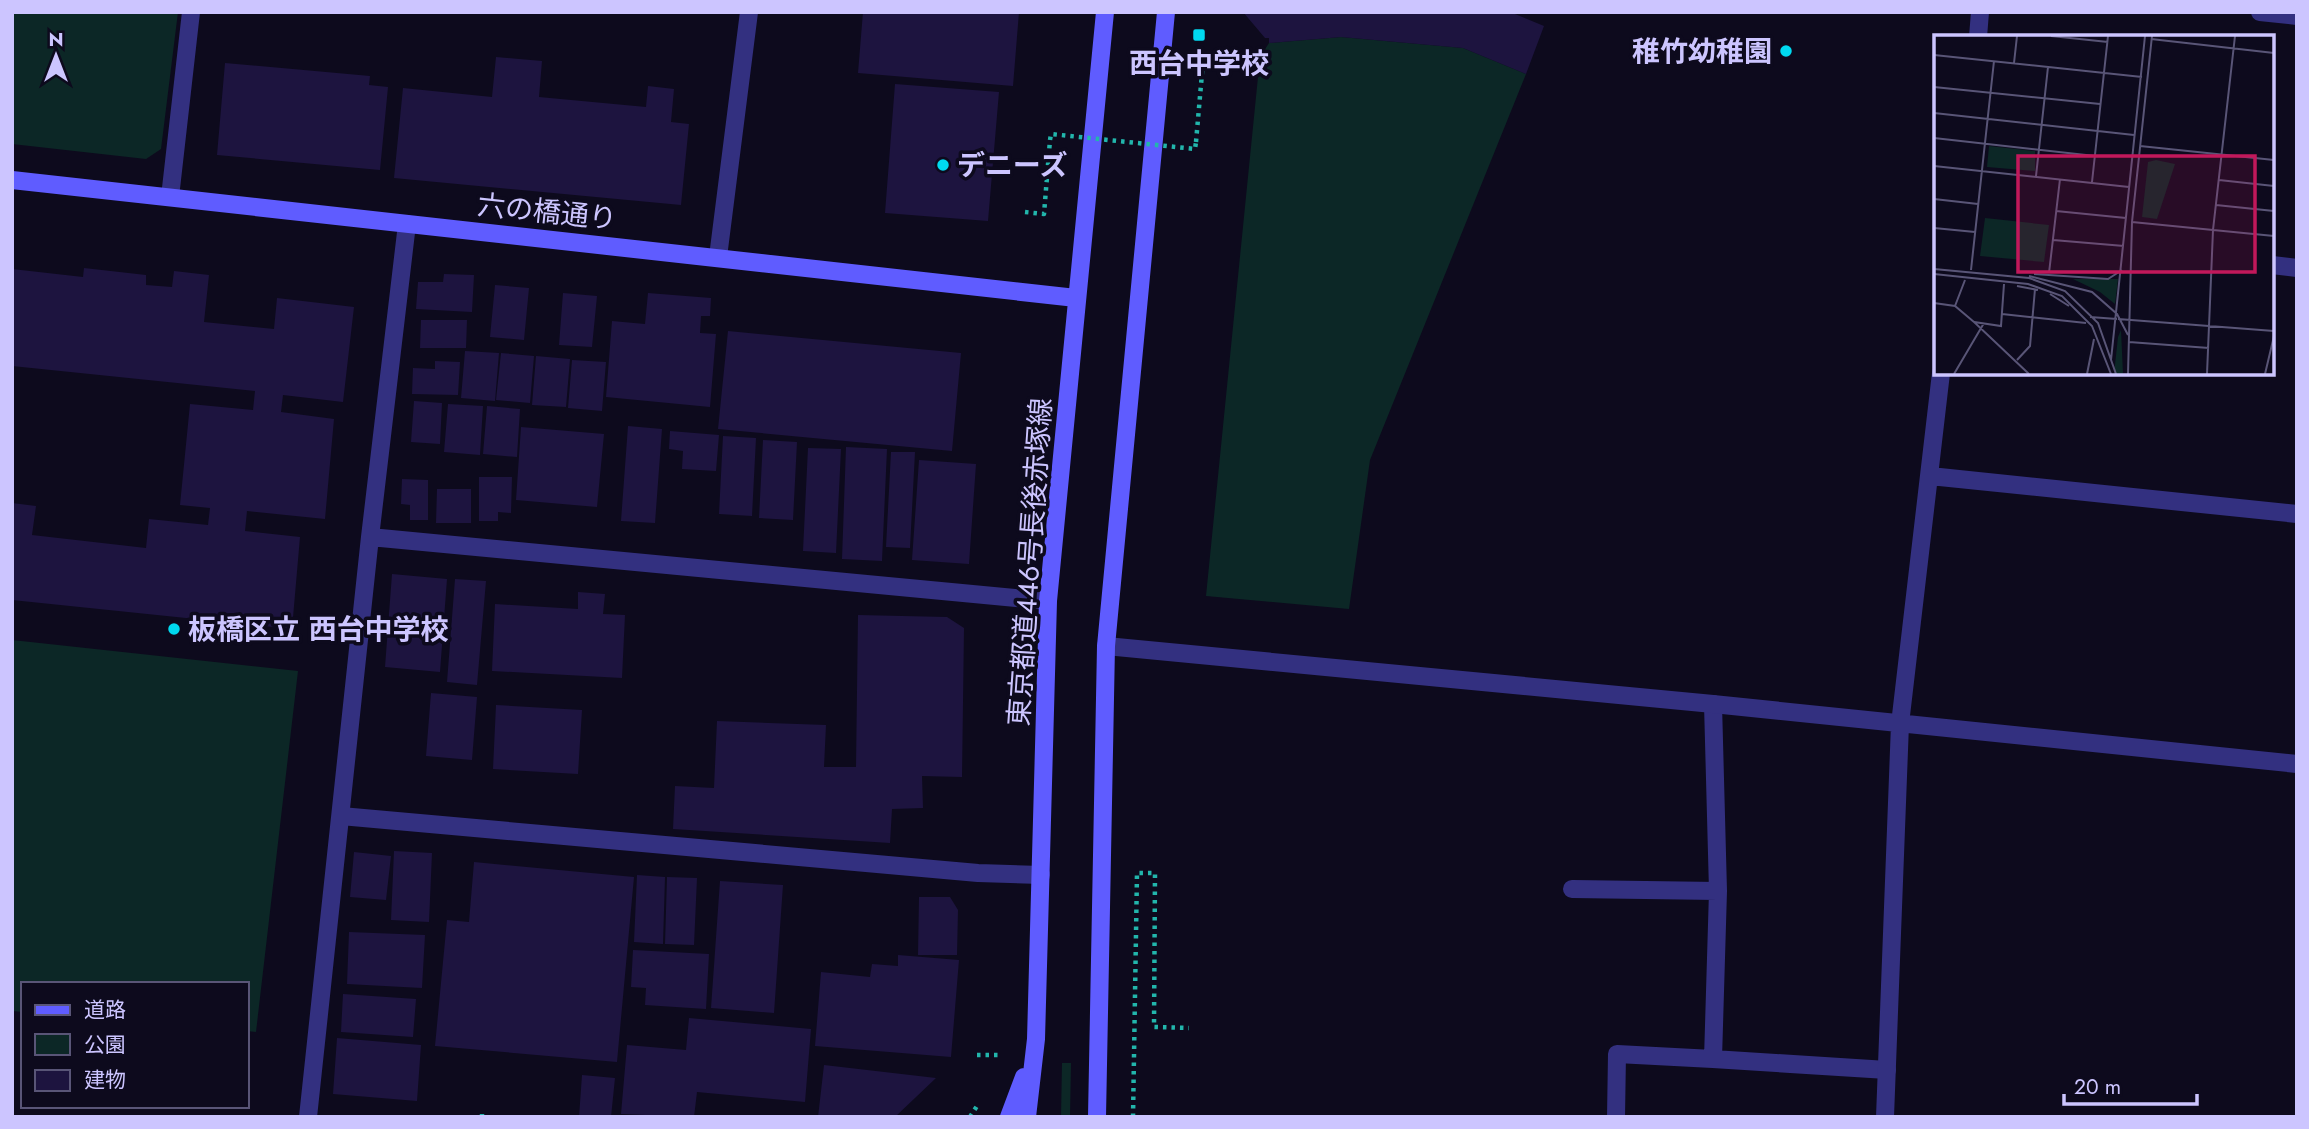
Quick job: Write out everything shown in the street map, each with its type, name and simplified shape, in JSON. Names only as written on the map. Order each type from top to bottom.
[{"type":"main road","name":"東京都道446号長後赤塚線","points":[[1027,1117],[1037,1039],[1048,601],[1105,12]]},
{"type":"main road","points":[[1097,1117],[1106,646],[1166,12]]},
{"type":"main road","name":"六の橋通り","points":[[12,180],[1076,298]]},
{"type":"main road","points":[[1010,1117],[1037,1039]]},
{"type":"street","points":[[170,197],[191,12]]},
{"type":"street","points":[[718,257],[749,12]]},
{"type":"street","points":[[1978,35],[1980,12]]},
{"type":"street","points":[[2260,12],[2297,16]]},
{"type":"street","points":[[308,1117],[370,537],[407,224]]},
{"type":"street","points":[[2274,265],[2297,268]]},
{"type":"street","points":[[1885,1117],[1900,724],[1941,374]]},
{"type":"street","points":[[1930,476],[2297,514]]},
{"type":"street","points":[[370,537],[1048,601]]},
{"type":"street","points":[[1106,646],[1713,704],[2297,764]]},
{"type":"street","points":[[1713,704],[1717,891],[1713,1059]]},
{"type":"street","points":[[341,816],[978,873],[1041,876]]},
{"type":"street","points":[[1572,889],[1717,891]]},
{"type":"street","points":[[1616,1117],[1617,1054],[1887,1070]]},
{"type":"path","points":[[1025,212],[1044,214],[1051,134],[1195,149],[1203,62],[1212,63]]},
{"type":"path","points":[[1133,1117],[1137,873],[1155,873],[1154,1027],[1189,1028]]},
{"type":"path","points":[[977,1055],[998,1055],[997,1065]]},
{"type":"green space","points":[[12,12],[178,12],[161,149],[146,159],[12,144]]},
{"type":"green space","points":[[1341,37],[1463,48],[1526,74],[1370,460],[1349,609],[1206,596],[1260,57],[1269,43]]},
{"type":"green space","points":[[12,640],[298,671],[256,1032],[248,1031],[248,982],[21,982],[21,1012],[12,1011]]},
{"type":"green space","points":[[1062,1063],[1071,1063],[1070,1117],[1061,1117]]},
{"type":"building","points":[[863,12],[1019,12],[1013,86],[858,73]]},
{"type":"building","points":[[1243,12],[1510,12],[1544,26],[1526,74],[1463,48],[1341,37],[1269,43],[1269,38],[1265,38]]},
{"type":"building","points":[[496,57],[542,61],[539,97],[646,107],[648,86],[674,89],[671,122],[689,124],[681,205],[394,178],[403,88],[492,97]]},
{"type":"building","points":[[225,63],[370,76],[369,85],[388,87],[380,170],[217,155]]},
{"type":"building","points":[[895,84],[999,92],[988,221],[885,213]]},
{"type":"building","points":[[84,268],[146,275],[146,285],[172,287],[174,271],[209,275],[204,322],[274,329],[277,298],[354,307],[343,402],[283,395],[281,412],[334,419],[325,519],[247,511],[245,531],[300,537],[292,629],[12,600],[12,503],[36,506],[32,535],[146,548],[149,519],[208,525],[210,508],[180,505],[190,404],[253,410],[255,391],[12,366],[12,269],[83,277]]},
{"type":"building","points":[[444,274],[474,275],[472,312],[416,309],[418,282],[443,282]]},
{"type":"building","points":[[495,285],[529,288],[524,340],[490,337]]},
{"type":"building","points":[[563,293],[597,296],[592,347],[559,345]]},
{"type":"building","points":[[648,293],[711,298],[710,316],[701,316],[700,333],[716,334],[710,407],[606,397],[612,321],[645,324]]},
{"type":"building","points":[[421,320],[467,320],[466,348],[420,348]]},
{"type":"building","points":[[728,331],[961,353],[952,451],[718,429]]},
{"type":"building","points":[[465,351],[499,353],[495,401],[461,398]]},
{"type":"building","points":[[501,353],[534,356],[530,403],[496,400]]},
{"type":"building","points":[[536,356],[570,359],[566,407],[532,405]]},
{"type":"building","points":[[572,360],[606,362],[602,411],[568,408]]},
{"type":"building","points":[[435,361],[460,362],[458,395],[412,394],[413,368],[435,369]]},
{"type":"building","points":[[414,401],[442,403],[440,444],[411,442]]},
{"type":"building","points":[[448,404],[483,406],[480,455],[444,452]]},
{"type":"building","points":[[487,406],[520,409],[517,457],[483,454]]},
{"type":"building","points":[[628,426],[662,429],[655,523],[621,521]]},
{"type":"building","points":[[521,427],[604,434],[597,507],[516,500]]},
{"type":"building","points":[[670,431],[719,435],[716,471],[682,469],[683,451],[669,449]]},
{"type":"building","points":[[723,436],[756,438],[752,516],[719,514]]},
{"type":"building","points":[[763,440],[797,442],[793,520],[759,518]]},
{"type":"building","points":[[846,447],[887,449],[882,561],[842,559]]},
{"type":"building","points":[[808,448],[841,449],[836,553],[803,551]]},
{"type":"building","points":[[891,452],[915,452],[910,548],[886,547]]},
{"type":"building","points":[[919,460],[976,464],[969,564],[912,560]]},
{"type":"building","points":[[479,477],[512,477],[511,513],[498,512],[498,521],[479,521]]},
{"type":"building","points":[[402,479],[428,480],[428,520],[410,520],[410,505],[401,504]]},
{"type":"building","points":[[437,489],[471,489],[471,523],[436,523]]},
{"type":"building","points":[[392,574],[447,579],[440,672],[385,667]]},
{"type":"building","points":[[455,579],[486,581],[477,685],[447,682]]},
{"type":"building","points":[[578,592],[605,594],[603,614],[625,615],[622,678],[492,671],[495,604],[578,609]]},
{"type":"building","points":[[858,615],[947,617],[964,628],[962,777],[922,776],[923,808],[892,809],[890,843],[673,829],[675,786],[714,788],[717,721],[826,725],[824,767],[856,767]]},
{"type":"building","points":[[431,693],[477,697],[472,760],[426,756]]},
{"type":"building","points":[[496,705],[582,710],[578,774],[493,769]]},
{"type":"building","points":[[394,851],[432,853],[429,922],[391,920]]},
{"type":"building","points":[[354,852],[391,856],[386,900],[350,897]]},
{"type":"building","points":[[474,862],[634,877],[617,1062],[435,1046],[447,920],[469,922]]},
{"type":"building","points":[[637,875],[665,877],[663,944],[634,942]]},
{"type":"building","points":[[667,877],[697,878],[694,945],[665,944]]},
{"type":"building","points":[[720,881],[783,885],[774,1013],[711,1008]]},
{"type":"building","points":[[919,897],[950,897],[958,910],[957,955],[918,955]]},
{"type":"building","points":[[349,932],[425,935],[422,988],[347,984]]},
{"type":"building","points":[[633,950],[709,954],[706,1009],[645,1005],[646,988],[631,987]]},
{"type":"building","points":[[898,955],[959,960],[951,1057],[815,1046],[821,972],[870,977],[872,964],[898,966]]},
{"type":"building","points":[[343,994],[416,999],[413,1037],[341,1032]]},
{"type":"building","points":[[689,1018],[811,1029],[805,1102],[697,1092],[694,1117],[621,1114],[627,1045],[686,1050]]},
{"type":"building","points":[[337,1038],[421,1045],[417,1101],[333,1094]]},
{"type":"building","points":[[824,1065],[936,1078],[895,1117],[818,1117]]},
{"type":"building","points":[[582,1075],[615,1078],[611,1117],[579,1117]]},
{"type":"place","name":"西台中学校","points":[[1199,35]]},
{"type":"place","name":"稚竹幼稚園","points":[[1786,51]]},
{"type":"place","name":"デニーズ","points":[[943,165]]},
{"type":"place","name":"板橋区立 西台中学校","points":[[174,629]]}]
